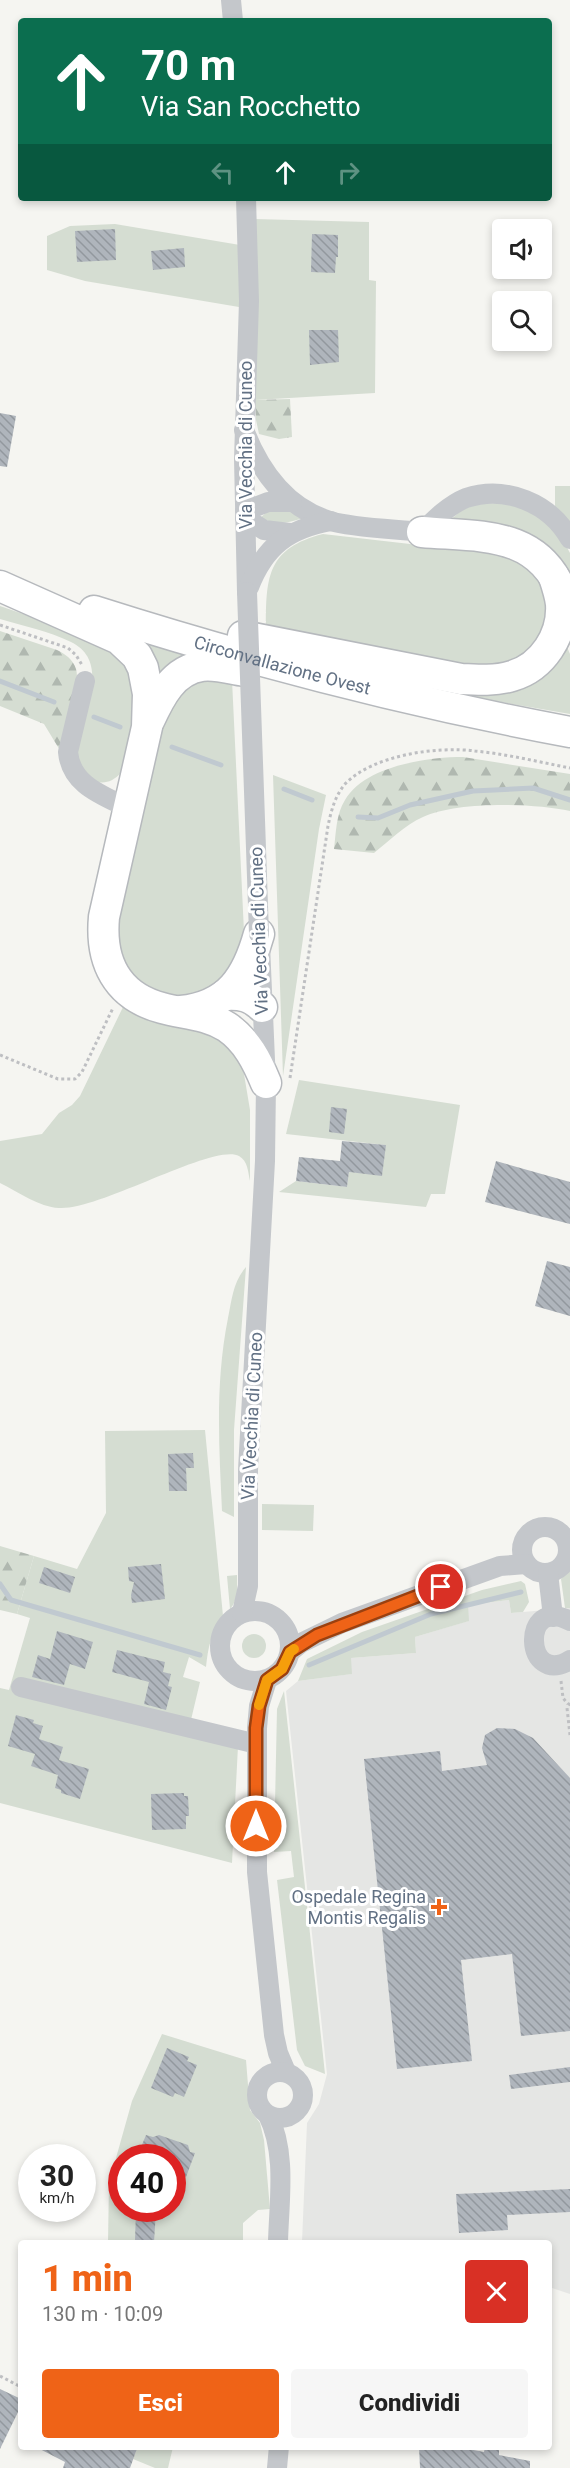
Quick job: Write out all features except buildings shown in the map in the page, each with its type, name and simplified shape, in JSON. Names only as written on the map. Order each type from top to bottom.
[{"type":"highway","points":[[422,531],[514,543],[540,557],[554,577],[570,618]]},
{"type":"highway","points":[[105,614],[174,622],[444,676],[481,680],[496,679],[524,671],[536,664],[552,644],[558,632],[561,611],[554,577]]},
{"type":"highway","name":"Circonvallazione Ovest","points":[[0,581],[226,650],[381,692],[570,732]]},
{"type":"highway","points":[[0,586],[119,639],[129,646],[140,662],[147,681],[147,727]]},
{"type":"highway","points":[[277,1082],[245,1043],[227,1027],[202,1016],[152,1005],[123,987],[109,964],[104,948],[104,917],[147,727],[157,703],[171,682],[191,669],[201,666],[381,692]]},
{"type":"highway","points":[[182,1011],[206,1007],[225,995],[243,975],[255,950],[259,934]]},
{"type":"highway","points":[[225,995],[243,995],[251,998],[262,1010],[248,1022],[227,1027]]},
{"type":"street","points":[[231,0],[233,18]]},
{"type":"street","name":"Via Vecchia di Cuneo","points":[[242,1613],[247,1594],[249,1560],[246,1507],[265,1185],[277,1082],[262,1010],[259,934],[245,514],[244,430],[249,301],[246,201]]},
{"type":"street","points":[[244,430],[262,469],[292,502],[331,521]]},
{"type":"street","points":[[247,592],[262,561],[272,548],[290,533],[310,525],[331,521],[422,531],[441,514],[465,499],[494,494],[522,499],[546,510],[562,525],[570,539]]},
{"type":"street","points":[[290,533],[264,530],[245,514],[267,502],[292,502]]},
{"type":"street","points":[[85,681],[68,752],[69,763],[74,774],[82,782],[128,808]]},
{"type":"street","points":[[541,1526],[550,1527],[559,1531],[568,1549],[559,1569],[548,1573],[539,1572],[524,1555],[525,1537],[532,1530],[541,1526]]},
{"type":"street","points":[[290,1652],[288,1633],[282,1624],[270,1614],[262,1612],[242,1613],[230,1621],[222,1633],[219,1647],[222,1661],[231,1673],[243,1680],[267,1680],[282,1669],[290,1652],[301,1643],[342,1623],[500,1566],[524,1555]]},
{"type":"street","name":"Via Vecchia di Cuneo","points":[[249,1560],[262,1612]]},
{"type":"street","points":[[548,1573],[562,1619],[545,1619],[535,1628],[532,1636],[535,1653],[543,1661],[551,1664],[559,1665],[570,1660]]},
{"type":"street","points":[[282,1624],[298,1628],[317,1628],[342,1623]]},
{"type":"street","points":[[243,1680],[256,1736]]},
{"type":"street","points":[[267,1680],[259,1706],[256,1736],[258,1881],[274,2035],[278,2053],[278,2073]]},
{"type":"street","points":[[21,1687],[256,1736]]},
{"type":"street","points":[[278,2240],[279,2165],[274,2128],[256,2099],[257,2089],[262,2080],[278,2073],[299,2082],[303,2098],[286,2129],[279,2165]]},
{"type":"street","points":[[268,2115],[276,2118],[292,2115]]},
{"type":"street","points":[[277,2468],[279,2450]]},
{"type":"path","points":[[0,626],[68,648],[81,662],[85,681]]},
{"type":"path","points":[[277,1082],[291,1075],[331,812],[345,785],[366,769],[380,763],[441,750],[474,750],[570,768]]},
{"type":"path","points":[[0,1055],[58,1079],[75,1079],[82,1072],[123,987]]},
{"type":"path","points":[[563,1698],[568,1705],[570,1735]]},
{"type":"path","points":[[0,2376],[18,2385]]},
{"type":"shaded area","name":"Ospedale Regina Montis Regalis","points":[[509,1600],[511,1613],[570,1608],[570,2294],[552,2288],[552,2240],[302,2240],[307,2123],[319,2104],[327,2074],[286,1691],[298,1681],[351,1674],[351,1658],[416,1653],[415,1637],[468,1621],[468,1605]]},
{"type":"green space","points":[[254,219],[369,222],[369,280],[376,281],[375,393],[255,400]]},
{"type":"green space","points":[[115,224],[240,245],[239,307],[85,281],[47,270],[47,236],[70,226]]},
{"type":"green space","points":[[290,399],[292,437],[279,439],[259,434],[255,400]]},
{"type":"green space","points":[[555,486],[570,486],[570,526],[555,508]]},
{"type":"green space","points":[[502,503],[534,511],[563,540],[570,553],[570,575],[557,558],[449,522],[461,511],[472,506]]},
{"type":"green space","points":[[289,510],[303,518],[282,523],[260,518],[268,511]]},
{"type":"green space","points":[[323,534],[497,554],[513,560],[525,565],[540,579],[546,598],[549,627],[521,664],[473,669],[266,626],[267,592],[274,566],[291,547]]},
{"type":"green space","points":[[0,606],[107,643],[126,656],[137,703],[121,773],[113,779],[97,782],[87,778],[77,755],[91,692],[90,663],[84,651],[71,642],[54,635],[0,619]]},
{"type":"green space","points":[[0,631],[57,650],[75,665],[76,686],[61,752],[44,724],[0,706]]},
{"type":"green space","points":[[136,637],[198,656],[156,685]]},
{"type":"green space","points":[[564,640],[570,654],[570,714],[444,692]]},
{"type":"green space","points":[[189,680],[232,680],[244,932],[238,961],[212,991],[172,999],[135,981],[121,959],[116,922],[161,725]]},
{"type":"green space","points":[[463,757],[570,774],[570,811],[517,805],[455,808],[416,820],[374,853],[334,849],[340,811],[354,788],[382,771],[398,766],[432,759]]},
{"type":"green space","points":[[273,775],[326,795],[283,1076]]},
{"type":"green space","points":[[124,1005],[217,1035],[242,1062],[250,1110],[250,1181],[242,1158],[225,1155],[206,1159],[77,1206],[59,1208],[44,1205],[0,1183],[0,1141],[42,1134],[59,1113],[72,1105],[80,1096]]},
{"type":"green space","points":[[299,1080],[460,1105],[445,1194],[431,1194],[426,1207],[279,1192],[296,1181],[347,1187],[349,1172],[382,1175],[385,1145],[286,1134]]},
{"type":"green space","points":[[246,1267],[234,1430],[234,1517],[222,1511],[219,1438],[221,1367],[232,1297],[238,1279]]},
{"type":"green space","points":[[205,1430],[223,1616],[211,1640],[206,1667],[189,1657],[183,1677],[200,1682],[190,1724],[238,1746],[232,1863],[0,1803],[0,1688],[9,1690],[30,1618],[17,1614],[34,1556],[77,1569],[106,1513],[105,1431]]},
{"type":"green space","points":[[262,1504],[314,1505],[313,1531],[262,1530]]},
{"type":"green space","points":[[0,1546],[34,1556],[17,1614],[0,1610]]},
{"type":"green space","points":[[570,1567],[570,1608],[565,1608],[561,1579]]},
{"type":"green space","points":[[237,1575],[236,1597],[230,1609],[227,1576]]},
{"type":"green space","points":[[521,1581],[525,1584],[529,1602],[523,1612],[511,1613],[509,1600],[468,1605],[469,1621],[415,1637],[416,1653],[351,1658],[352,1674],[298,1681],[307,1659],[362,1632],[482,1590]]},
{"type":"green space","points":[[254,1634],[259,1635],[265,1641],[265,1651],[259,1657],[254,1658],[249,1657],[243,1651],[242,1646],[243,1641],[249,1635]]},
{"type":"green space","points":[[284,1691],[325,2074],[305,2066],[297,2050],[277,1880],[294,1877],[291,1851],[274,1852],[277,1709]]},
{"type":"green space","points":[[162,2034],[246,2060],[250,2110],[260,2123],[264,2140],[270,2209],[258,2210],[243,2223],[243,2240],[108,2240],[108,2222],[186,2222],[186,2144],[120,2144],[132,2101]]},
{"type":"green space","points":[[137,2450],[172,2450],[168,2468],[155,2468],[133,2459]]},
{"type":"waterway","points":[[0,681],[54,702]]},
{"type":"waterway","points":[[94,717],[120,727]]},
{"type":"waterway","points":[[172,747],[221,765]]},
{"type":"waterway","points":[[358,817],[378,818],[410,805],[473,791],[533,788],[570,800]]},
{"type":"waterway","points":[[284,789],[312,800]]},
{"type":"waterway","points":[[0,1584],[11,1600],[200,1655]]},
{"type":"waterway","points":[[309,1665],[431,1614],[521,1592]]},
{"type":"slow traffic","points":[[259,1705],[267,1680],[282,1669],[290,1652],[294,1649]]},
{"type":"place","name":"Ospedale Regina Montis Regalis","points":[[439,1907]]},
{"type":"route","points":[[256,1826],[256,1728],[262,1692],[267,1680],[282,1669],[290,1652],[301,1643],[342,1623],[441,1587]]}]
